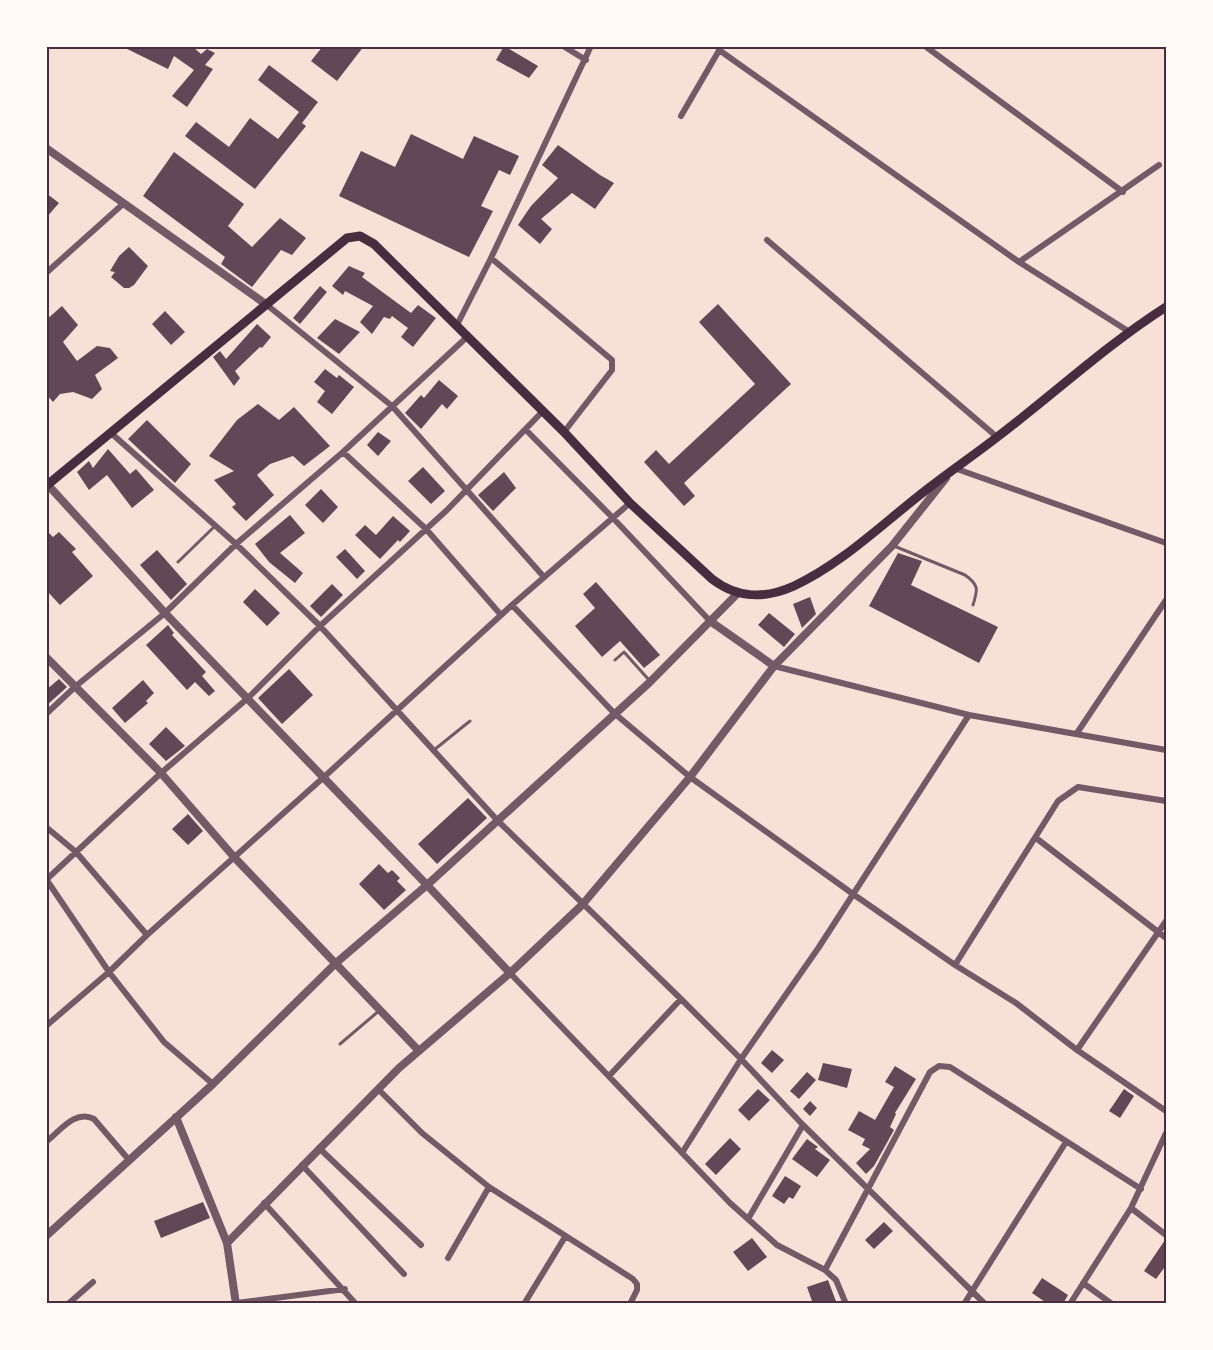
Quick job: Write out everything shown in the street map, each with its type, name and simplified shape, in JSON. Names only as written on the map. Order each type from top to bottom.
[{"type":"main road","points":[[47,485],[346,238],[360,236],[374,244],[564,432],[630,503],[712,579],[723,588],[737,594],[765,595],[792,586],[832,564],[1128,331],[1167,308]]},
{"type":"street","points":[[563,46],[586,60]]},
{"type":"street","points":[[457,325],[591,46]]},
{"type":"street","points":[[925,46],[1122,192]]},
{"type":"street","points":[[681,116],[720,48],[1019,262],[1128,331]]},
{"type":"street","points":[[46,148],[267,305],[392,406],[544,577]]},
{"type":"street","points":[[1019,262],[1159,165]]},
{"type":"street","points":[[46,273],[123,204]]},
{"type":"street","points":[[767,240],[996,437]]},
{"type":"street","points":[[491,258],[612,360],[612,370],[564,432]]},
{"type":"street","points":[[46,714],[76,686],[165,614],[236,544],[343,452],[467,337]]},
{"type":"street","points":[[213,1084],[164,1042],[109,972],[47,879],[161,773],[248,698],[320,626],[466,491],[543,411]]},
{"type":"street","points":[[526,429],[710,621],[774,666],[969,715],[1167,750]]},
{"type":"street","points":[[111,433],[236,544],[320,626],[498,821],[681,999],[803,1125],[985,1304]]},
{"type":"street","points":[[343,452],[426,529],[501,615]]},
{"type":"street","points":[[227,1243],[378,1089],[510,973],[582,905],[690,777],[774,666],[892,546],[954,468],[1167,543]]},
{"type":"street","points":[[47,485],[165,614],[428,885],[682,1153],[762,1233],[782,1248],[825,1270],[836,1280],[846,1304]]},
{"type":"street","points":[[46,1026],[109,972],[512,605],[630,503]]},
{"type":"street","points":[[46,1236],[213,1084],[336,963],[428,885],[650,682],[737,594]]},
{"type":"street","points":[[1077,733],[1167,600]]},
{"type":"street","points":[[512,605],[614,713],[690,777],[853,894],[955,965],[1016,1003],[1077,1050],[1167,1111]]},
{"type":"street","points":[[47,659],[161,773],[234,857],[419,1051]]},
{"type":"street","points":[[682,1153],[741,1059],[853,894],[969,715]]},
{"type":"street","points":[[955,965],[1058,801],[1078,787],[1167,801]]},
{"type":"street","points":[[46,827],[76,852],[147,935]]},
{"type":"street","points":[[1036,838],[1167,938]]},
{"type":"street","points":[[1077,1050],[1167,921]]},
{"type":"street","points":[[609,1076],[681,999]]},
{"type":"street","points":[[825,1270],[930,1072],[939,1066],[950,1067],[1141,1189]]},
{"type":"street","points":[[378,1089],[422,1133],[489,1187],[633,1279],[637,1284],[637,1290],[630,1304]]},
{"type":"street","points":[[46,1143],[74,1118],[81,1115],[88,1116],[94,1119],[129,1160]]},
{"type":"street","points":[[176,1118],[227,1243],[236,1304],[345,1289]]},
{"type":"street","points":[[748,1219],[803,1125]]},
{"type":"street","points":[[1070,1304],[1131,1208],[1167,1133]]},
{"type":"street","points":[[964,1304],[1066,1142]]},
{"type":"street","points":[[320,1148],[420,1245]]},
{"type":"street","points":[[302,1165],[404,1274]]},
{"type":"street","points":[[448,1258],[489,1187]]},
{"type":"street","points":[[264,1203],[345,1289],[356,1304]]},
{"type":"street","points":[[1131,1208],[1167,1235]]},
{"type":"street","points":[[524,1304],[565,1237]]},
{"type":"street","points":[[68,1304],[93,1282]]},
{"type":"street","points":[[1083,1283],[1112,1304]]},
{"type":"lane","points":[[178,562],[215,525]]},
{"type":"lane","points":[[892,546],[965,575],[974,582],[978,591],[973,605]]},
{"type":"lane","points":[[615,660],[624,652],[650,682]]},
{"type":"lane","points":[[433,750],[470,721]]},
{"type":"lane","points":[[340,1044],[380,1010]]},
{"type":"building","points":[[121,46],[192,46],[201,54],[207,49],[215,53],[205,65],[213,69],[187,107],[172,96],[194,70],[174,56],[168,69]]},
{"type":"building","points":[[323,46],[364,46],[337,81],[311,61]]},
{"type":"building","points":[[504,46],[538,66],[529,78],[496,60]]},
{"type":"building","points":[[269,65],[318,102],[302,123],[306,126],[255,189],[185,136],[196,122],[229,147],[250,118],[278,139],[299,112],[258,80]]},
{"type":"building","points":[[411,134],[463,159],[474,136],[519,156],[510,175],[499,170],[481,206],[493,211],[469,257],[339,196],[361,151],[395,167]]},
{"type":"building","points":[[558,145],[614,183],[595,209],[572,193],[541,219],[552,229],[540,244],[518,225],[531,206],[558,178],[542,165]]},
{"type":"building","points":[[174,152],[244,204],[228,226],[252,247],[280,218],[306,238],[292,255],[281,250],[252,287],[221,264],[225,257],[143,196]]},
{"type":"building","points":[[46,193],[59,203],[46,218]]},
{"type":"building","points":[[129,247],[148,266],[134,285],[124,288],[111,277],[115,272],[110,271],[119,256]]},
{"type":"building","points":[[349,266],[365,273],[362,277],[411,313],[418,305],[436,318],[413,347],[401,337],[408,328],[392,316],[390,319],[384,317],[372,334],[360,322],[373,306],[345,291],[343,295],[332,286]]},
{"type":"building","points":[[320,286],[327,292],[300,324],[293,318]]},
{"type":"building","points":[[718,304],[791,384],[684,483],[695,496],[684,506],[644,462],[656,450],[669,464],[755,384],[699,322]]},
{"type":"building","points":[[62,306],[78,325],[63,342],[77,361],[97,346],[110,348],[118,358],[95,375],[102,389],[92,399],[73,392],[60,394],[53,402],[46,394],[46,320]]},
{"type":"building","points":[[165,311],[185,332],[171,345],[152,324]]},
{"type":"building","points":[[335,319],[360,332],[339,354],[317,338]]},
{"type":"building","points":[[257,324],[271,337],[262,348],[260,347],[235,371],[240,378],[234,386],[213,357],[220,351],[226,359]]},
{"type":"building","points":[[325,369],[337,378],[339,375],[354,387],[332,414],[317,402],[325,391],[314,382]]},
{"type":"building","points":[[439,380],[458,396],[447,409],[442,404],[421,429],[405,413],[421,395],[424,398]]},
{"type":"building","points":[[258,404],[279,420],[294,407],[330,446],[304,466],[293,456],[270,464],[257,475],[274,495],[246,521],[232,507],[236,504],[214,480],[234,471],[209,456],[237,420]]},
{"type":"building","points":[[147,420],[191,464],[175,483],[128,439]]},
{"type":"building","points":[[378,432],[391,441],[378,456],[367,445]]},
{"type":"building","points":[[108,449],[130,474],[136,469],[154,490],[132,508],[107,475],[89,490],[77,472],[89,461],[93,468]]},
{"type":"building","points":[[423,467],[445,491],[431,504],[408,481]]},
{"type":"building","points":[[504,472],[516,488],[493,511],[478,495]]},
{"type":"building","points":[[321,489],[338,507],[323,523],[305,505]]},
{"type":"building","points":[[290,515],[305,533],[280,553],[303,573],[295,583],[269,562],[255,544]]},
{"type":"building","points":[[393,516],[410,531],[380,559],[355,535],[365,525],[376,535]]},
{"type":"building","points":[[46,530],[53,537],[59,532],[76,549],[72,552],[93,576],[60,605],[46,590]]},
{"type":"building","points":[[345,549],[365,571],[357,579],[336,557]]},
{"type":"building","points":[[157,550],[187,584],[171,600],[140,565]]},
{"type":"building","points":[[898,553],[922,561],[911,585],[998,627],[979,663],[869,606]]},
{"type":"building","points":[[596,582],[660,655],[644,668],[620,641],[602,657],[575,626],[595,608],[583,594]]},
{"type":"building","points":[[332,584],[343,595],[321,617],[310,606]]},
{"type":"building","points":[[255,589],[280,613],[267,626],[243,602]]},
{"type":"building","points":[[810,597],[816,614],[802,628],[793,604]]},
{"type":"building","points":[[769,613],[795,634],[784,647],[758,625]]},
{"type":"building","points":[[168,625],[174,633],[172,635],[206,672],[202,676],[215,691],[209,696],[195,682],[187,690],[146,645]]},
{"type":"building","points":[[289,669],[313,695],[282,724],[258,698]]},
{"type":"building","points":[[59,679],[67,687],[46,706],[46,690]]},
{"type":"building","points":[[143,680],[154,693],[146,701],[148,703],[125,723],[112,708]]},
{"type":"building","points":[[166,727],[185,746],[166,761],[149,744]]},
{"type":"building","points":[[468,798],[487,818],[437,864],[418,844]]},
{"type":"building","points":[[188,814],[203,831],[188,845],[172,829]]},
{"type":"building","points":[[379,864],[388,873],[392,870],[400,878],[397,881],[406,890],[384,910],[359,884]]},
{"type":"building","points":[[772,1050],[784,1060],[772,1073],[761,1063]]},
{"type":"building","points":[[823,1063],[852,1069],[847,1088],[818,1080]]},
{"type":"building","points":[[895,1066],[916,1079],[895,1113],[890,1127],[894,1130],[874,1166],[866,1174],[856,1163],[870,1149],[862,1145],[865,1139],[848,1130],[859,1111],[875,1120],[894,1087],[885,1082]]},
{"type":"building","points":[[807,1072],[816,1080],[799,1099],[790,1091]]},
{"type":"building","points":[[758,1089],[770,1100],[749,1121],[738,1110]]},
{"type":"building","points":[[1124,1089],[1134,1096],[1120,1118],[1109,1111]]},
{"type":"building","points":[[810,1101],[817,1108],[810,1116],[803,1109]]},
{"type":"building","points":[[730,1138],[741,1149],[716,1175],[705,1164]]},
{"type":"building","points":[[807,1139],[818,1147],[815,1149],[830,1160],[817,1177],[792,1159]]},
{"type":"building","points":[[785,1176],[801,1186],[793,1199],[789,1197],[784,1204],[772,1196]]},
{"type":"building","points":[[203,1202],[210,1218],[161,1238],[154,1221]]},
{"type":"building","points":[[884,1222],[893,1231],[874,1249],[865,1240]]},
{"type":"building","points":[[752,1238],[767,1257],[748,1271],[733,1252]]},
{"type":"building","points":[[1167,1240],[1167,1264],[1156,1279],[1144,1271]]},
{"type":"building","points":[[1042,1278],[1068,1295],[1063,1304],[1048,1304],[1032,1293]]},
{"type":"building","points":[[828,1280],[837,1304],[813,1304],[807,1287]]}]
